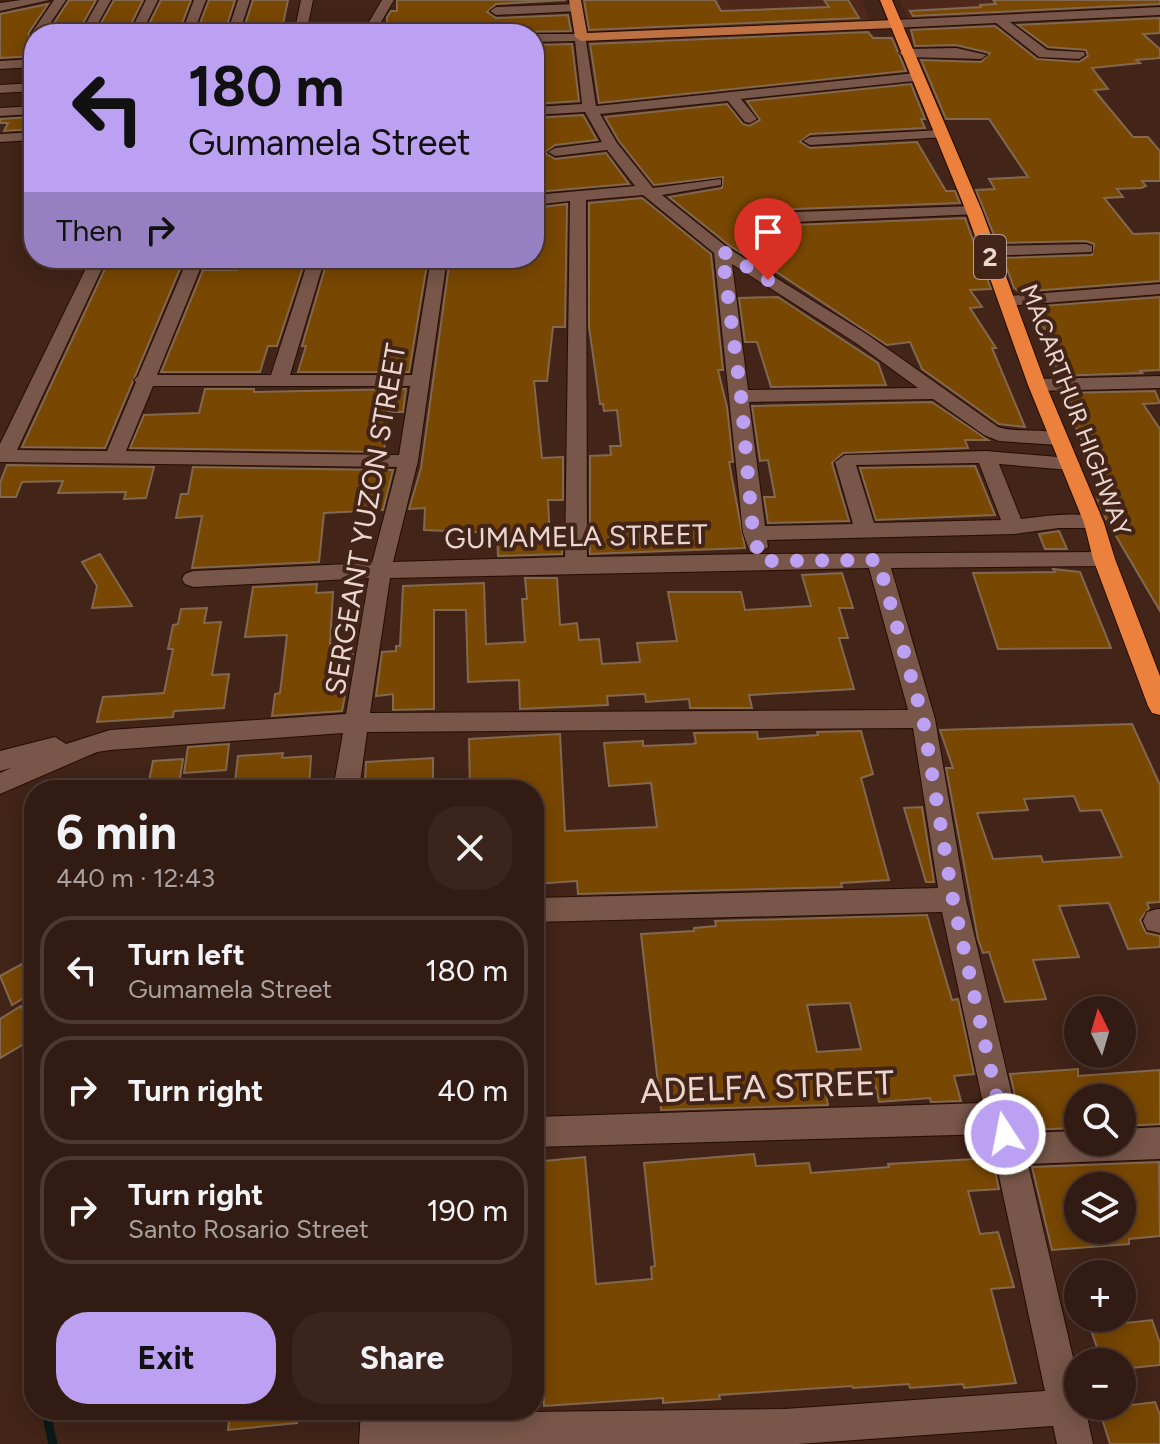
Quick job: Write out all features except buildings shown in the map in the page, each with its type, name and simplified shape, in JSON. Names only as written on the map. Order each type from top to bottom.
[{"type":"highway","name":"MACARTHUR HIGHWAY","points":[[886,0],[915,77],[974,211],[1037,385],[1094,523],[1104,559],[1160,706]]},
{"type":"main road","points":[[576,4],[581,37],[894,24]]},
{"type":"street","points":[[0,19],[5,6],[44,0]]},
{"type":"street","points":[[43,24],[60,0]]},
{"type":"street","points":[[92,24],[105,0]]},
{"type":"street","points":[[140,24],[152,0]]},
{"type":"street","points":[[191,24],[200,0]]},
{"type":"street","points":[[236,24],[244,0]]},
{"type":"street","points":[[302,24],[307,0]]},
{"type":"street","points":[[374,24],[388,0]]},
{"type":"street","points":[[1066,0],[1088,17]]},
{"type":"street","points":[[496,11],[576,4]]},
{"type":"street","points":[[894,24],[1000,20],[1047,23],[1160,11]]},
{"type":"street","points":[[1000,20],[1044,54],[1079,55]]},
{"type":"street","points":[[544,38],[581,37],[590,110],[611,145],[649,193],[722,251],[862,339],[978,423],[1006,437],[1059,439]]},
{"type":"street","points":[[16,64],[24,52]]},
{"type":"street","points":[[905,53],[981,55]]},
{"type":"street","points":[[0,65],[24,64]]},
{"type":"street","points":[[544,111],[590,110],[915,77]]},
{"type":"street","points":[[0,89],[24,88]]},
{"type":"street","points":[[732,97],[750,119]]},
{"type":"street","points":[[0,112],[24,111]]},
{"type":"street","points":[[810,141],[941,134]]},
{"type":"street","points":[[0,138],[24,137]]},
{"type":"street","points":[[555,152],[611,145]]},
{"type":"street","points":[[544,199],[649,193],[716,182]]},
{"type":"street","points":[[628,209],[649,193]]},
{"type":"street","points":[[576,563],[578,195]]},
{"type":"street","points":[[794,217],[974,211]]},
{"type":"street","points":[[988,251],[1086,249]]},
{"type":"street","points":[[722,251],[741,396],[753,533],[761,561]]},
{"type":"street","points":[[94,268],[2,456],[408,461]]},
{"type":"street","points":[[114,457],[192,268]]},
{"type":"street","points":[[279,380],[314,268]]},
{"type":"street","name":"SERGEANT YUZON STREET","points":[[347,780],[381,569],[408,461],[437,268]]},
{"type":"street","points":[[1007,301],[1160,289]]},
{"type":"street","points":[[143,380],[419,381]]},
{"type":"street","points":[[1037,385],[1160,382]]},
{"type":"street","points":[[741,396],[938,393]]},
{"type":"street","points":[[866,532],[847,460],[986,457],[1070,464]]},
{"type":"street","points":[[986,457],[1014,527]]},
{"type":"street","points":[[753,533],[1014,527],[1059,521],[1094,523]]},
{"type":"street","name":"GUMAMELA STREET","points":[[193,579],[576,563],[1104,559]]},
{"type":"street","points":[[878,560],[923,719],[953,900],[1064,1394]]},
{"type":"street","points":[[0,761],[48,748],[93,743],[356,723],[923,719]]},
{"type":"street","points":[[0,784],[93,743]]},
{"type":"street","points":[[544,910],[953,900]]},
{"type":"street","name":"ADELFA STREET","points":[[544,1132],[1003,1118]]},
{"type":"street","points":[[1007,1149],[1160,1143]]},
{"type":"street","points":[[378,1430],[785,1427],[1064,1407]]},
{"type":"street","points":[[1070,1420],[1075,1444]]},
{"type":"shaded area","points":[[582,0],[862,0],[871,21],[589,31]]},
{"type":"shaded area","points":[[900,0],[1063,0],[1081,13],[909,19]]},
{"type":"waterway","points":[[48,1420],[53,1444]]},
{"type":"route","points":[[768,280],[722,251],[741,396],[753,533],[761,561],[878,560],[923,719],[953,900],[1005,1134]]}]
